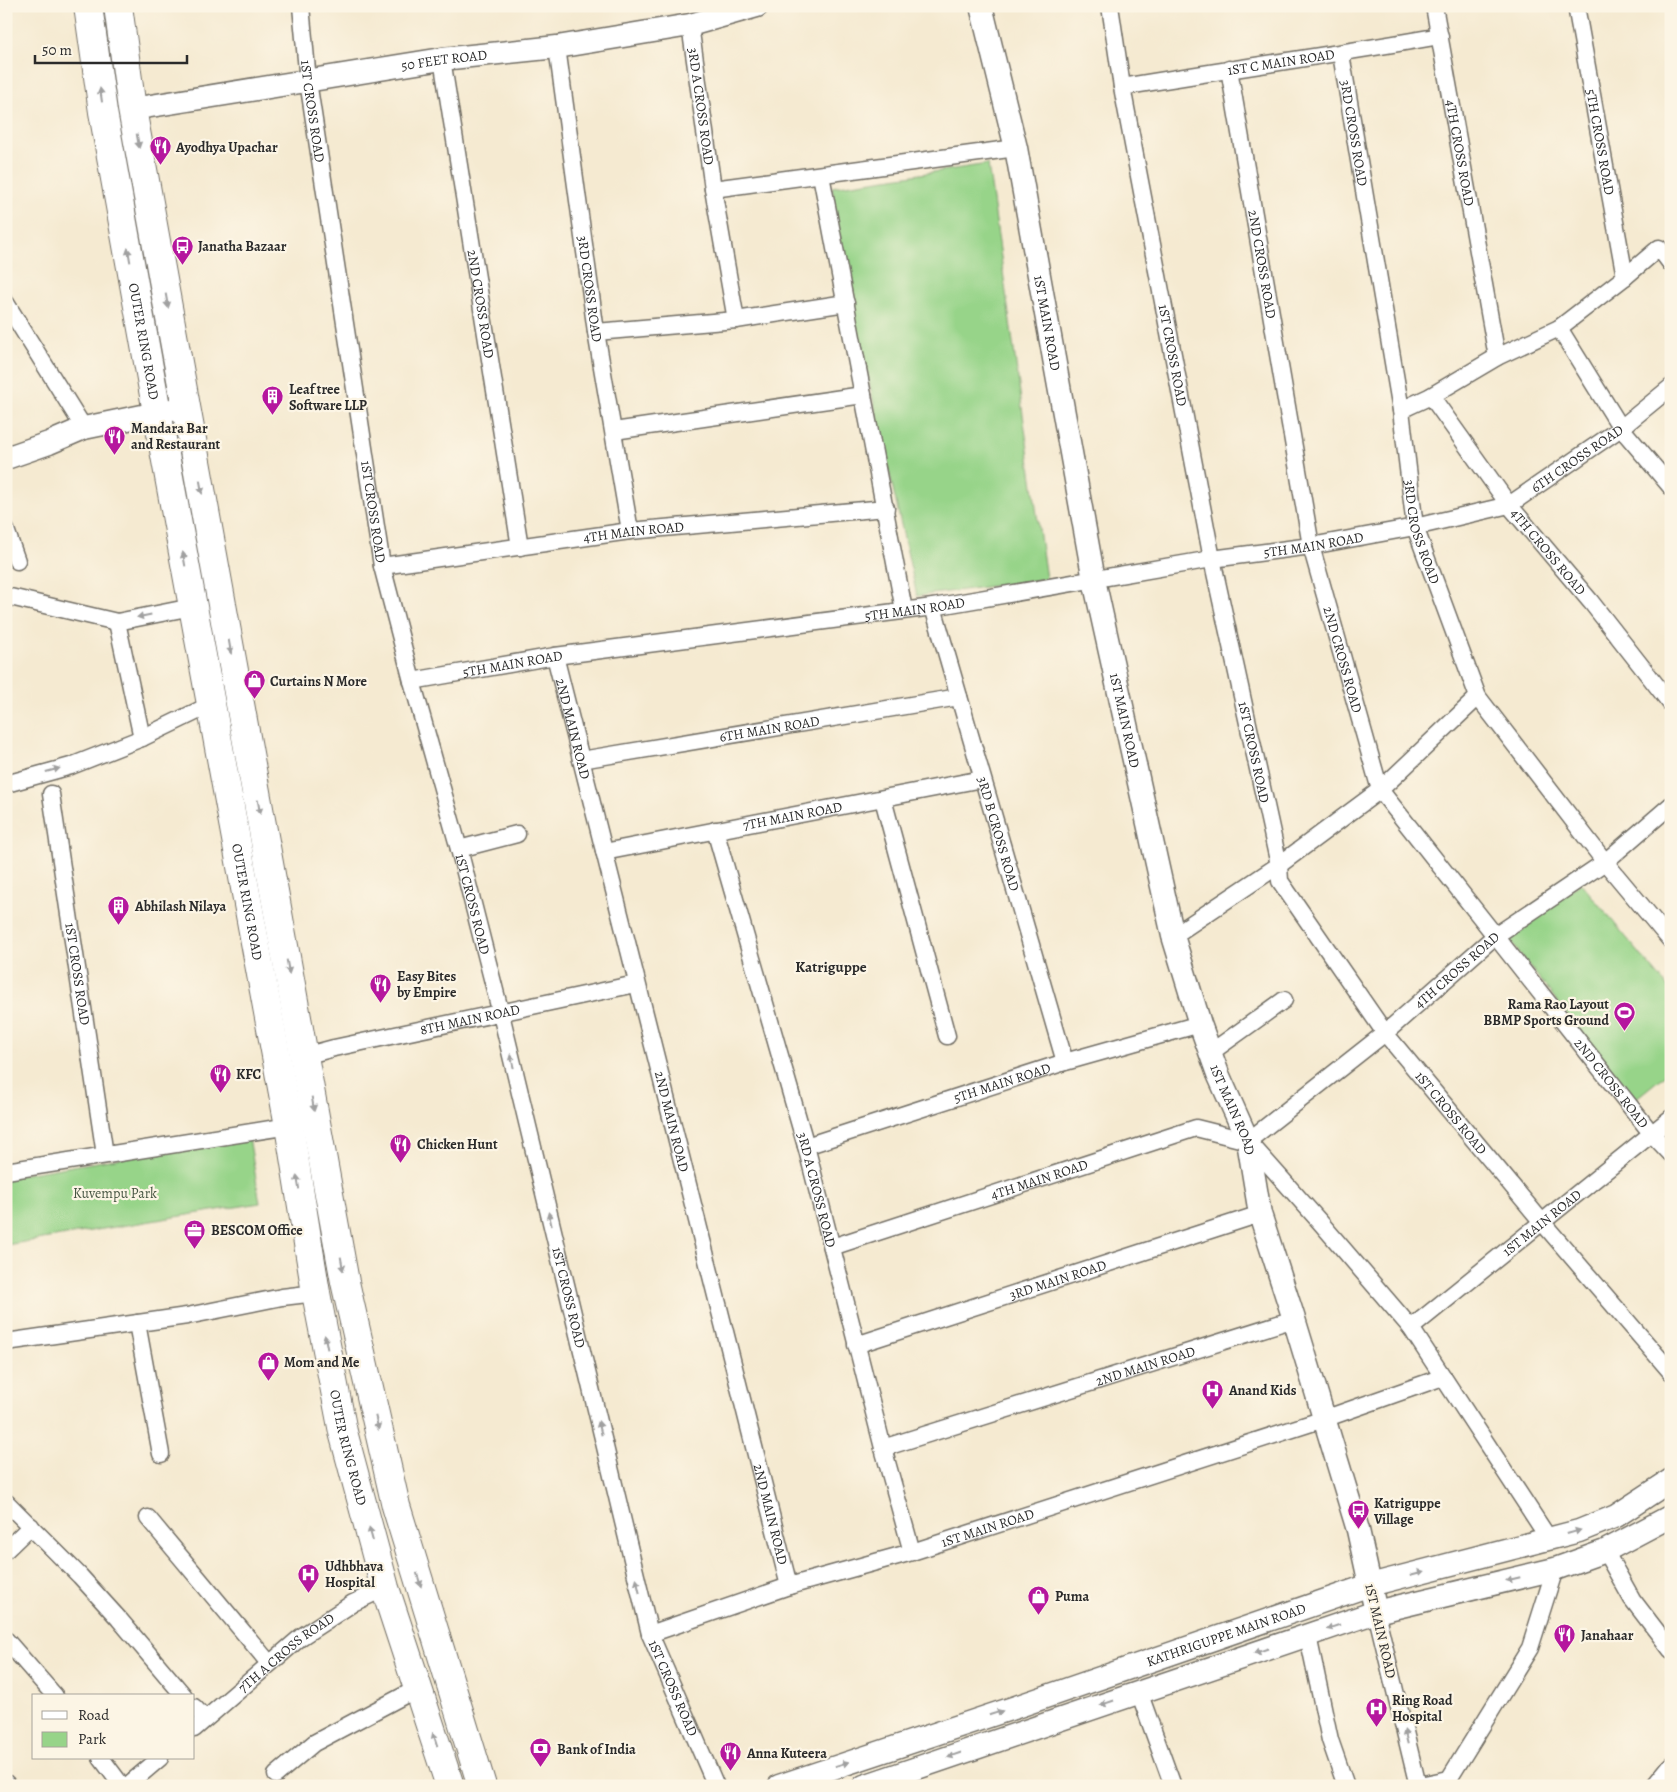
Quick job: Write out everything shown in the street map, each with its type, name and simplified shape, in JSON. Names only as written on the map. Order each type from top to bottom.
[{"type":"highway","name":"OUTER RING ROAD","points":[[88,6],[103,112],[192,607],[289,1126],[316,1293],[343,1432],[385,1588],[450,1786]]},
{"type":"highway","name":"OUTER RING ROAD","points":[[118,6],[132,109],[345,1282],[396,1506],[482,1786]]},
{"type":"street","name":"1ST CROSS ROAD","points":[[300,6],[308,81],[382,566],[459,849],[501,1014],[650,1634],[716,1786]]},
{"type":"street","name":"50 FEET ROAD","points":[[132,109],[442,60],[557,47],[690,25],[757,6]]},
{"type":"street","name":"1ST MAIN ROAD","points":[[981,6],[1016,148],[1094,580],[1173,936],[1210,1053],[1248,1141],[1260,1214],[1358,1530],[1417,1785]]},
{"type":"street","name":"1ST CROSS ROAD","points":[[1110,6],[1122,87],[1212,559],[1279,865],[1280,880],[1385,1033],[1542,1222],[1671,1372]]},
{"type":"street","name":"4TH CROSS ROAD","points":[[1434,6],[1497,357]]},
{"type":"street","name":"5TH CROSS ROAD","points":[[1576,6],[1625,277]]},
{"type":"street","name":"3RD A CROSS ROAD","points":[[690,25],[713,189],[736,320]]},
{"type":"street","name":"1ST C MAIN ROAD","points":[[1122,87],[1229,69],[1342,54],[1440,36]]},
{"type":"street","name":"3RD CROSS ROAD","points":[[557,47],[596,332],[630,531]]},
{"type":"street","name":"3RD CROSS ROAD","points":[[1342,54],[1401,410],[1415,528],[1478,697],[1605,862],[1671,940]]},
{"type":"street","name":"2ND CROSS ROAD","points":[[442,60],[520,546]]},
{"type":"street","name":"2ND CROSS ROAD","points":[[1229,69],[1311,546],[1380,790],[1652,1134],[1671,1154]]},
{"type":"street","points":[[713,189],[1016,148]]},
{"type":"street","points":[[821,175],[904,610]]},
{"type":"street","points":[[1401,410],[1431,396],[1497,357],[1559,328],[1665,245],[1671,264]]},
{"type":"street","points":[[6,303],[84,428]]},
{"type":"street","points":[[596,332],[736,320],[846,303]]},
{"type":"street","points":[[1559,328],[1621,428],[1671,487]]},
{"type":"street","name":"6TH CROSS ROAD","points":[[1415,528],[1509,504],[1621,428],[1671,387]]},
{"type":"street","points":[[614,431],[863,395]]},
{"type":"street","name":"4TH CROSS ROAD","points":[[1431,396],[1509,504],[1591,602],[1671,704]]},
{"type":"street","points":[[6,458],[84,428],[186,406]]},
{"type":"street","name":"4TH MAIN ROAD","points":[[382,566],[630,531],[886,508]]},
{"type":"street","name":"5TH MAIN ROAD","points":[[412,681],[555,656],[933,607],[1212,559],[1311,546],[1415,528]]},
{"type":"street","points":[[6,530],[17,561]]},
{"type":"street","points":[[6,596],[117,622],[192,607]]},
{"type":"street","name":"3RD B CROSS ROAD","points":[[933,607],[1065,1062]]},
{"type":"street","points":[[117,622],[142,738]]},
{"type":"street","name":"2ND MAIN ROAD","points":[[555,656],[789,1586]]},
{"type":"street","name":"6TH MAIN ROAD","points":[[581,760],[959,696]]},
{"type":"street","points":[[1173,936],[1279,865],[1380,790],[1478,697]]},
{"type":"street","points":[[6,784],[71,766],[142,738],[210,705]]},
{"type":"street","name":"7TH MAIN ROAD","points":[[604,852],[982,779]]},
{"type":"street","name":"1ST CROSS ROAD","points":[[51,794],[105,1155]]},
{"type":"street","points":[[883,799],[947,1036]]},
{"type":"street","name":"4TH CROSS ROAD","points":[[1248,1141],[1385,1033],[1495,936],[1605,862],[1671,805]]},
{"type":"street","name":"3RD A CROSS ROAD","points":[[715,830],[806,1146],[856,1345],[912,1552]]},
{"type":"street","points":[[459,849],[517,834]]},
{"type":"street","name":"8TH MAIN ROAD","points":[[304,1056],[636,984]]},
{"type":"street","points":[[1210,1053],[1284,1000]]},
{"type":"street","name":"5TH MAIN ROAD","points":[[806,1146],[1065,1062],[1200,1024]]},
{"type":"street","name":"1ST MAIN ROAD","points":[[1411,1328],[1671,1118]]},
{"type":"street","points":[[6,1171],[289,1126]]},
{"type":"street","name":"4TH MAIN ROAD","points":[[832,1247],[1196,1128],[1248,1141]]},
{"type":"street","points":[[1248,1141],[1411,1328],[1549,1539]]},
{"type":"street","name":"3RD MAIN ROAD","points":[[856,1345],[1260,1214]]},
{"type":"street","points":[[6,1342],[187,1316],[282,1297],[316,1293]]},
{"type":"street","name":"2ND MAIN ROAD","points":[[883,1448],[1294,1319]]},
{"type":"street","points":[[137,1323],[161,1454]]},
{"type":"street","points":[[1324,1419],[1444,1377]]},
{"type":"street","name":"1ST MAIN ROAD","points":[[650,1634],[789,1586],[912,1552],[1324,1419]]},
{"type":"street","name":"KATHRIGUPPE MAIN ROAD","points":[[779,1786],[1370,1586],[1579,1531],[1616,1516],[1671,1480]]},
{"type":"street","points":[[6,1502],[119,1619],[182,1694]]},
{"type":"street","name":"KATHRIGUPPE MAIN ROAD","points":[[864,1786],[1376,1612],[1555,1569],[1605,1550],[1671,1516]]},
{"type":"street","points":[[148,1518],[269,1663]]},
{"type":"street","points":[[6,1550],[31,1526]]},
{"type":"street","points":[[1605,1550],[1632,1599],[1671,1650]]},
{"type":"street","points":[[1417,1785],[1452,1782],[1530,1648],[1555,1569]]},
{"type":"street","name":"7TH A CROSS ROAD","points":[[197,1718],[301,1637],[353,1602],[385,1588]]},
{"type":"street","points":[[1308,1636],[1330,1740],[1346,1786]]},
{"type":"street","points":[[6,1640],[53,1694]]},
{"type":"street","points":[[276,1775],[314,1743],[418,1688]]},
{"type":"street","points":[[1139,1692],[1173,1786]]},
{"type":"street","points":[[102,1760],[122,1786]]},
{"type":"street","points":[[126,1786],[158,1760]]},
{"type":"street","points":[[1654,1786],[1671,1765]]},
{"type":"green space","points":[[988,164],[1046,579],[917,596],[846,279],[832,187]]},
{"type":"green space","name":"Rama Rao Layout BBMP Sports Ground","points":[[1580,882],[1671,991],[1671,1070],[1634,1100],[1510,941]]},
{"type":"green space","name":"Kuvempu Park","points":[[249,1137],[260,1203],[6,1245],[6,1177]]},
{"type":"place","name":"Ayodhya Upachar","points":[[160,166]]},
{"type":"place","name":"Janatha Bazaar","points":[[182,265]]},
{"type":"place","name":"Leaf tree Software LLP","points":[[273,416]]},
{"type":"place","name":"Mandara Bar and Restaurant","points":[[115,455]]},
{"type":"place","name":"Curtains N More","points":[[254,700]]},
{"type":"place","name":"Abhilash Nilaya","points":[[119,925]]},
{"type":"place","name":"Easy Bites by Empire","points":[[381,1003]]},
{"type":"place","name":"Rama Rao Layout BBMP Sports Ground","points":[[1625,1031]]},
{"type":"place","name":"KFC","points":[[220,1093]]},
{"type":"place","name":"Chicken Hunt","points":[[401,1163]]},
{"type":"place","name":"BESCOM Office","points":[[195,1249]]},
{"type":"place","name":"Mom and Me","points":[[268,1381]]},
{"type":"place","name":"Anand Kids","points":[[1213,1409]]},
{"type":"place","name":"Katriguppe Village","points":[[1358,1530]]},
{"type":"place","name":"Udhbhava Hospital","points":[[309,1593]]},
{"type":"place","name":"Puma","points":[[1039,1615]]},
{"type":"place","name":"Janahaar","points":[[1565,1654]]},
{"type":"place","name":"Ring Road Hospital","points":[[1376,1727]]},
{"type":"place","name":"Bank of India","points":[[541,1768]]},
{"type":"place","name":"Anna Kuteera","points":[[731,1772]]},
{"type":"district","name":"Katriguppe","points":[[831,967]]}]
